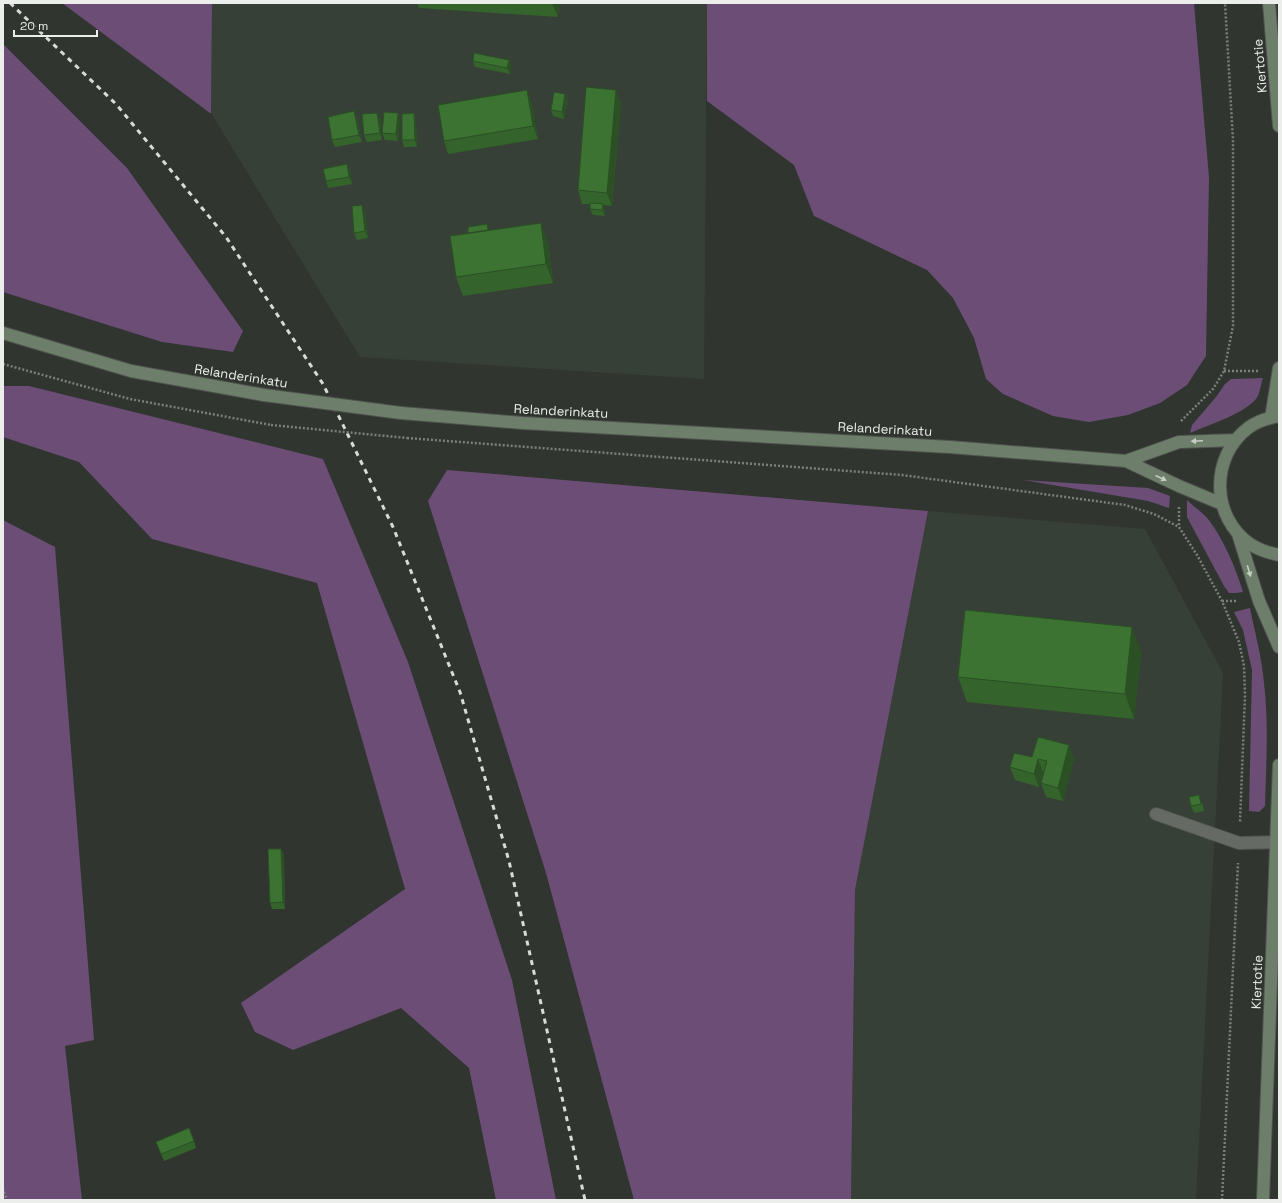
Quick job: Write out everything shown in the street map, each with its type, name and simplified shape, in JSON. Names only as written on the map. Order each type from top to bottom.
[{"type":"main road","name":"Kiertotie","points":[[1269,3],[1279,126]]},
{"type":"main road","name":"Relanderinkatu","points":[[3,333],[131,371],[264,395],[401,413],[523,423],[950,447],[1126,461],[1222,504]]},
{"type":"main road","points":[[1279,369],[1275,416],[1263,420],[1248,428],[1236,440],[1226,454],[1220,471],[1219,488],[1222,504],[1228,520],[1238,534],[1251,544],[1266,552],[1279,555]]},
{"type":"main road","name":"Relanderinkatu","points":[[1126,461],[1179,442],[1236,440]]},
{"type":"main road","points":[[1238,534],[1259,601],[1279,647]]},
{"type":"main road","name":"Kiertotie","points":[[1263,1200],[1279,765]]},
{"type":"lane","points":[[1156,814],[1239,843],[1277,842]]},
{"type":"path","points":[[1179,442],[1180,422],[1213,389],[1224,371],[1233,326],[1234,140],[1225,3]]},
{"type":"path","points":[[3,364],[130,399],[271,426],[407,438],[902,475],[1125,505],[1154,514],[1179,527],[1198,555],[1222,601],[1239,642],[1244,666],[1245,695],[1239,843],[1222,1200]]},
{"type":"path","points":[[1224,371],[1279,369]]},
{"type":"path","points":[[1179,486],[1179,527]]},
{"type":"path","points":[[3,1188],[7,1200]]},
{"type":"shaded area","points":[[62,3],[212,3],[211,113],[210,113]]},
{"type":"shaded area","points":[[212,3],[707,3],[704,379],[360,357],[211,113]]},
{"type":"shaded area","points":[[707,3],[1194,3],[1209,177],[1206,356],[1187,385],[1160,403],[1128,415],[1089,422],[1053,416],[1003,394],[986,379],[974,338],[953,298],[927,270],[814,216],[794,165],[707,101]]},
{"type":"shaded area","points":[[3,44],[127,168],[243,331],[233,352],[162,342],[3,292]]},
{"type":"shaded area","points":[[1263,378],[1258,396],[1246,408],[1227,418],[1190,433],[1192,425],[1225,384],[1231,379]]},
{"type":"shaded area","points":[[3,386],[29,386],[323,459],[408,662],[512,980],[556,1200],[496,1200],[469,1068],[401,1008],[293,1050],[255,1032],[241,1003],[405,889],[317,583],[152,539],[79,462],[3,437]]},
{"type":"shaded area","points":[[447,470],[928,511],[855,890],[851,1200],[634,1200],[546,873],[428,501]]},
{"type":"shaded area","points":[[1023,480],[1148,488],[1170,496],[1169,508],[1148,501]]},
{"type":"shaded area","points":[[1187,500],[1208,519],[1224,544],[1233,563],[1243,592],[1229,593],[1224,586],[1187,517]]},
{"type":"shaded area","points":[[928,511],[1145,529],[1223,673],[1196,1200],[851,1200],[855,890]]},
{"type":"shaded area","points":[[3,520],[55,547],[94,1040],[65,1046],[82,1200],[3,1200]]},
{"type":"shaded area","points":[[1250,608],[1262,664],[1266,698],[1267,744],[1265,806],[1259,812],[1249,811],[1252,670],[1243,630],[1234,612]]},
{"type":"building","points":[[474,53],[509,60],[507,68],[473,61]]},
{"type":"building","points":[[586,87],[616,90],[607,193],[578,190]]},
{"type":"building","points":[[527,90],[533,126],[444,141],[438,105]]},
{"type":"building","points":[[554,92],[565,94],[562,112],[551,110]]},
{"type":"building","points":[[354,111],[359,135],[332,140],[328,117]]},
{"type":"building","points":[[384,112],[398,113],[396,134],[382,133]]},
{"type":"building","points":[[377,113],[380,133],[364,135],[362,114]]},
{"type":"building","points":[[414,113],[415,140],[402,140],[402,114]]},
{"type":"building","points":[[347,164],[349,177],[326,181],[323,169]]},
{"type":"building","points":[[590,203],[603,204],[602,210],[590,209]]},
{"type":"building","points":[[362,205],[365,231],[354,233],[352,206]]},
{"type":"building","points":[[541,223],[546,264],[456,277],[450,236]]},
{"type":"building","points":[[487,224],[488,230],[468,233],[468,227]]},
{"type":"building","points":[[965,610],[1132,627],[1125,694],[958,677]]},
{"type":"building","points":[[1038,737],[1069,745],[1058,788],[1041,783],[1047,761],[1038,759],[1034,774],[1010,767],[1014,753],[1032,757]]},
{"type":"building","points":[[1199,795],[1201,804],[1191,806],[1189,797]]},
{"type":"building","points":[[268,849],[281,849],[283,902],[270,903]]},
{"type":"building","points":[[189,1128],[194,1141],[161,1154],[156,1142]]},
{"type":"railway","points":[[10,3],[116,104],[226,237],[323,384],[393,527],[460,692],[509,861],[585,1200]]}]
